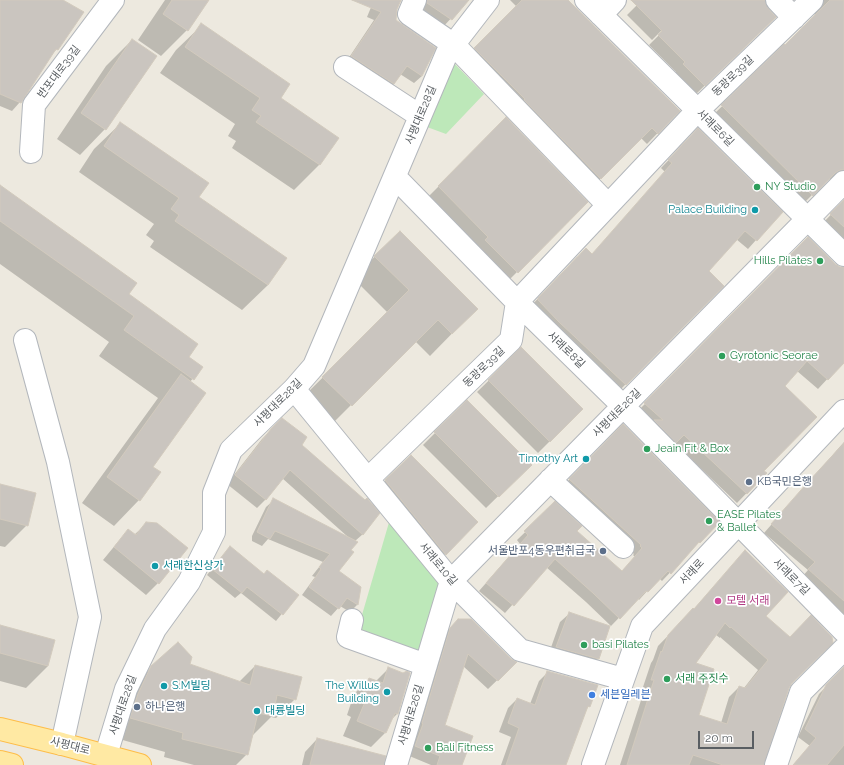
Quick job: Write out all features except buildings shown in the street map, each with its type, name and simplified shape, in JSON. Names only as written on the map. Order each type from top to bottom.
[{"type":"main road","name":"사평대로","points":[[0,729],[106,755],[140,765]]},
{"type":"main road","points":[[0,762],[12,765]]},
{"type":"street","points":[[415,0],[409,14],[454,45],[608,205]]},
{"type":"street","name":"사평대로28길","points":[[106,755],[126,689],[155,629],[189,582],[214,532],[214,493],[231,450],[294,389],[314,366],[447,54],[488,0]]},
{"type":"street","points":[[777,0],[794,18]]},
{"type":"street","name":"동광로39길","points":[[368,479],[511,340],[516,302],[698,110],[812,0]]},
{"type":"street","name":"반포대로39길","points":[[31,152],[34,105],[106,2]]},
{"type":"street","name":"서래로6길","points":[[601,5],[698,110],[844,255]]},
{"type":"street","points":[[345,67],[420,116]]},
{"type":"street","name":"서래로8길","points":[[395,177],[516,302],[624,406],[738,523]]},
{"type":"street","name":"사평대로26길","points":[[396,765],[451,581],[844,182]]},
{"type":"street","points":[[25,340],[58,462],[90,616],[62,744]]},
{"type":"street","name":"서래로10길","points":[[294,389],[451,581],[520,650],[623,679]]},
{"type":"street","name":"서래로","points":[[593,765],[642,626],[844,411]]},
{"type":"street","points":[[550,480],[623,547]]},
{"type":"street","name":"서래로7길","points":[[738,523],[844,631]]},
{"type":"street","points":[[352,620],[348,637],[426,665]]},
{"type":"street","points":[[776,765],[801,692],[844,649]]},
{"type":"green space","points":[[450,59],[484,94],[446,134],[427,127]]},
{"type":"green space","points":[[390,519],[442,583],[421,655],[357,632]]},
{"type":"place","name":"NY Studio","points":[[757,187]]},
{"type":"place","name":"Palace Building","points":[[755,210]]},
{"type":"place","name":"Hills Pilates","points":[[820,261]]},
{"type":"place","name":"Gyrotonic Seorae","points":[[722,356]]},
{"type":"place","name":"Jeain Fit & Box","points":[[647,449]]},
{"type":"place","name":"Timothy Art","points":[[586,459]]},
{"type":"place","name":"KB국민은행","points":[[749,482]]},
{"type":"place","name":"EASE Pilates & Ballet","points":[[709,521]]},
{"type":"place","name":"서울반포4동우편취급국","points":[[603,551]]},
{"type":"place","name":"서래한신상가","points":[[155,566]]},
{"type":"place","name":"모텔 서래","points":[[718,601]]},
{"type":"place","name":"basi Pilates","points":[[584,645]]},
{"type":"place","name":"서래 주짓수","points":[[667,679]]},
{"type":"place","name":"S.M빌딩","points":[[164,686]]},
{"type":"place","name":"The Willus Building","points":[[387,692]]},
{"type":"place","name":"세븐일레븐","points":[[592,695]]},
{"type":"place","name":"하나은행","points":[[137,707]]},
{"type":"place","name":"대륭빌딩","points":[[257,711]]},
{"type":"place","name":"Bali Fitness","points":[[428,748]]}]
